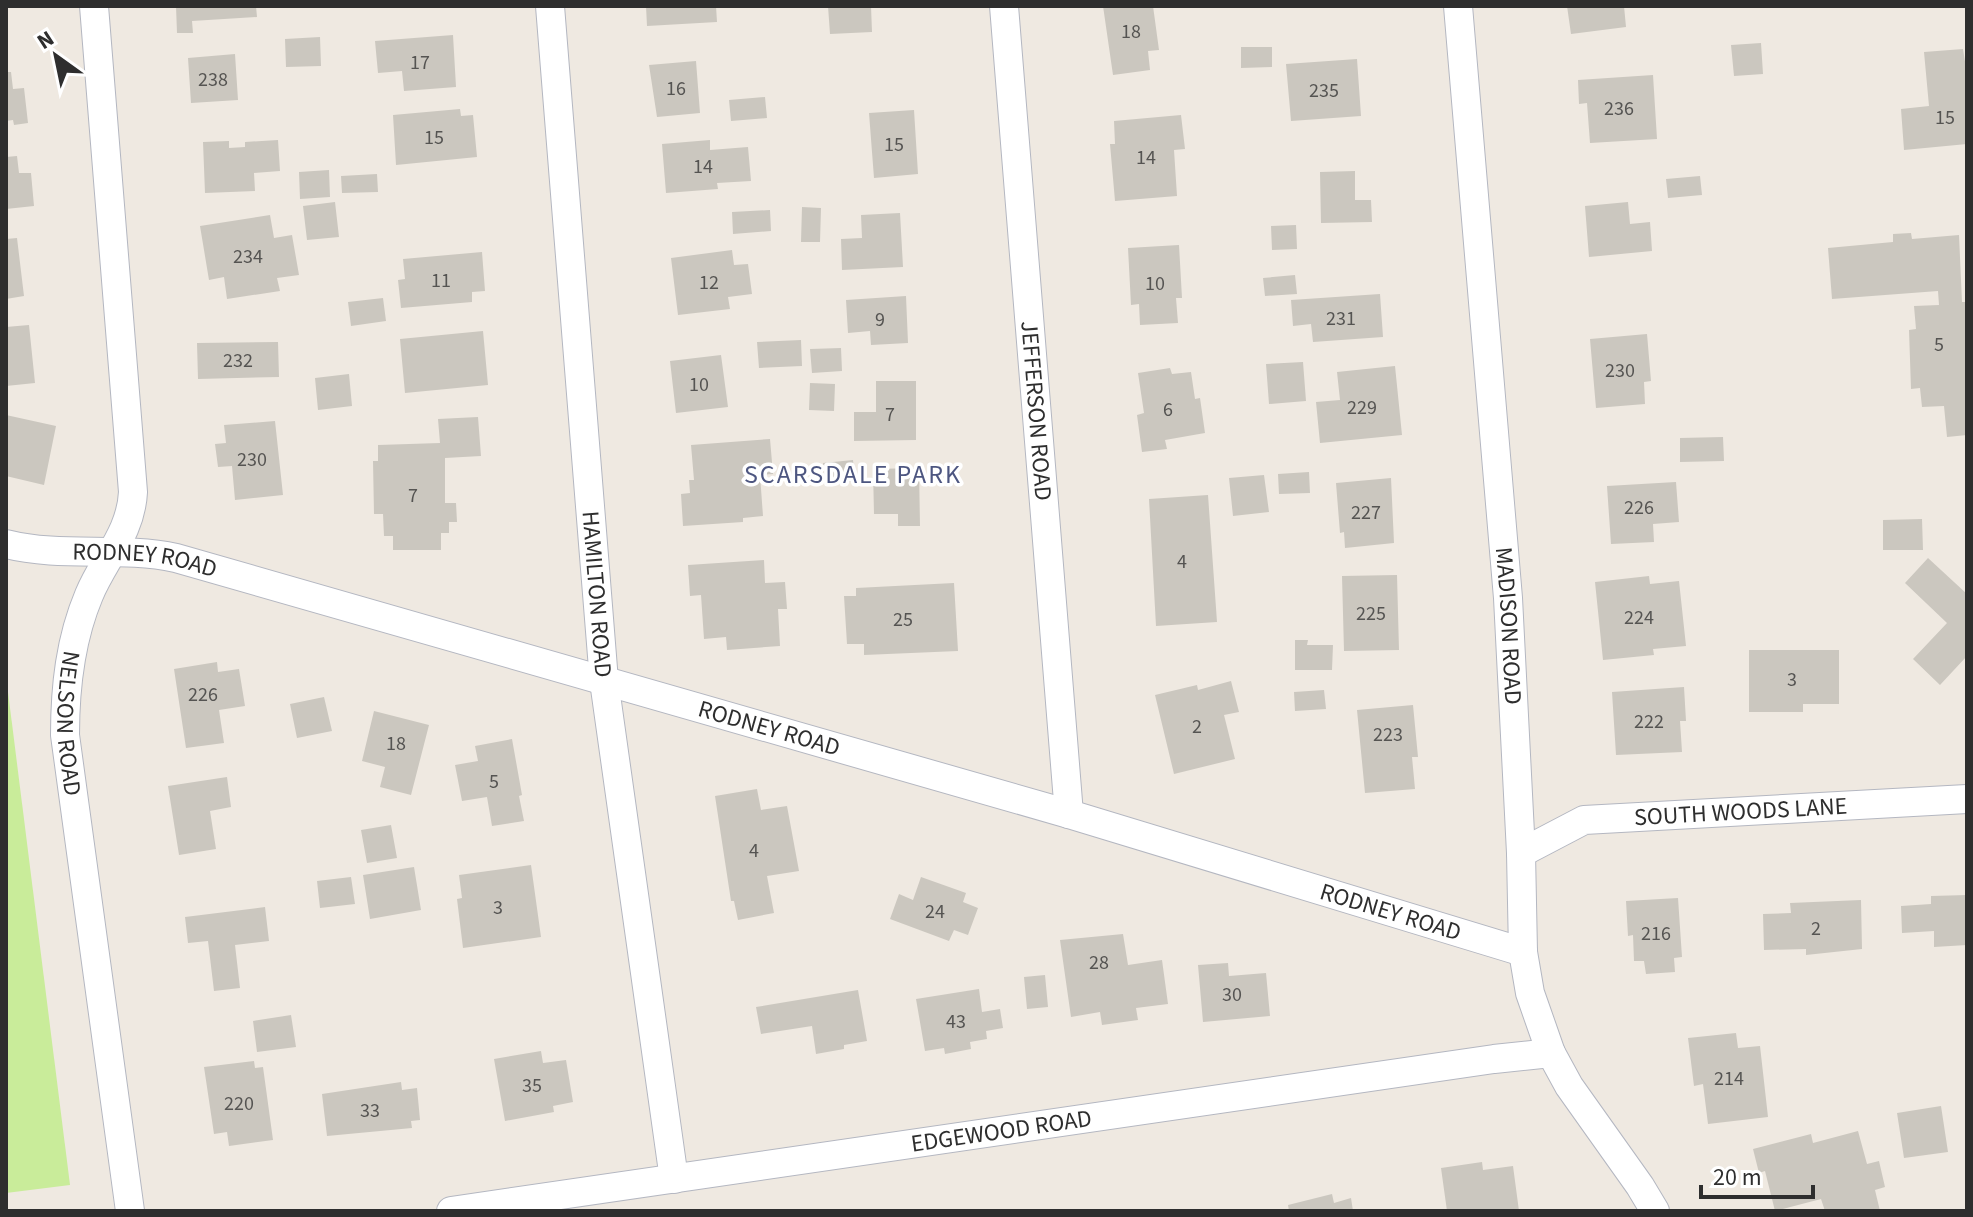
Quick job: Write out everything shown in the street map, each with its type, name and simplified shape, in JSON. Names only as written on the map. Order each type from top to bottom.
[{"type":"street","name":"NELSON ROAD","points":[[94,6],[133,492],[129,520],[90,593],[76,633],[66,684],[65,735],[130,1211]]},
{"type":"street","name":"HAMILTON ROAD","points":[[550,6],[604,681],[674,1179]]},
{"type":"street","name":"JEFFERSON ROAD","points":[[1004,6],[1069,814]]},
{"type":"street","name":"MADISON ROAD","points":[[1458,6],[1508,598],[1523,952],[1530,993],[1551,1053],[1569,1086],[1655,1211]]},
{"type":"street","name":"RODNEY ROAD","points":[[6,544],[43,551],[146,553],[176,558],[1069,814],[1523,952]]},
{"type":"street","name":"SOUTH WOODS LANE","points":[[1521,853],[1584,820],[1967,799]]},
{"type":"street","name":"EDGEWOOD ROAD","points":[[451,1211],[1551,1053]]},
{"type":"green space","points":[[6,676],[70,1185],[6,1193]]},
{"type":"building","points":[[176,6],[256,6],[257,17],[192,21],[193,33],[177,33]]},
{"type":"building","points":[[646,6],[716,6],[717,22],[647,26]]},
{"type":"building","points":[[828,6],[871,6],[872,32],[830,34]]},
{"type":"building","points":[[1103,6],[1153,6],[1159,50],[1148,51],[1150,70],[1113,75]]},
{"type":"building","points":[[1567,6],[1624,6],[1626,27],[1571,34]]},
{"type":"building","points":[[453,35],[456,87],[404,91],[402,71],[378,73],[375,41]]},
{"type":"building","points":[[320,37],[321,66],[286,67],[285,39]]},
{"type":"building","points":[[1761,43],[1763,74],[1734,76],[1731,45]]},
{"type":"building","points":[[1241,47],[1272,47],[1272,67],[1241,68]]},
{"type":"building","points":[[1963,49],[1967,74],[1967,144],[1904,150],[1901,109],[1929,106],[1924,52]]},
{"type":"building","points":[[235,54],[238,100],[191,103],[188,58]]},
{"type":"building","points":[[1357,59],[1361,116],[1291,121],[1286,64]]},
{"type":"building","points":[[696,61],[700,113],[657,117],[649,65]]},
{"type":"building","points":[[6,72],[11,72],[13,89],[24,88],[28,123],[14,125],[13,120],[6,121]]},
{"type":"building","points":[[1653,75],[1657,139],[1590,143],[1587,103],[1579,104],[1578,80]]},
{"type":"building","points":[[765,97],[767,118],[731,121],[729,100]]},
{"type":"building","points":[[460,109],[461,116],[473,115],[477,157],[396,165],[393,115]]},
{"type":"building","points":[[914,110],[918,174],[874,178],[869,113]]},
{"type":"building","points":[[1181,115],[1185,149],[1174,150],[1177,196],[1115,201],[1110,144],[1115,144],[1114,121]]},
{"type":"building","points":[[278,140],[280,171],[254,173],[255,191],[205,193],[203,142],[229,141],[229,148],[245,147],[245,142]]},
{"type":"building","points":[[710,140],[710,150],[748,147],[751,181],[717,183],[718,189],[666,193],[662,144]]},
{"type":"building","points":[[17,156],[19,173],[31,173],[34,206],[6,209],[6,157]]},
{"type":"building","points":[[329,170],[330,197],[300,199],[299,172]]},
{"type":"building","points":[[1355,171],[1355,200],[1371,200],[1372,222],[1321,223],[1320,172]]},
{"type":"building","points":[[377,174],[378,192],[342,193],[341,176]]},
{"type":"building","points":[[1700,176],[1702,195],[1668,198],[1666,179]]},
{"type":"building","points":[[335,202],[339,237],[307,240],[303,206]]},
{"type":"building","points":[[1628,202],[1630,224],[1650,222],[1652,251],[1589,257],[1585,206]]},
{"type":"building","points":[[802,207],[821,208],[820,242],[801,242]]},
{"type":"building","points":[[770,210],[771,231],[733,234],[732,212]]},
{"type":"building","points":[[900,213],[903,267],[842,270],[841,239],[862,238],[861,215]]},
{"type":"building","points":[[270,215],[274,238],[292,235],[299,275],[277,278],[280,291],[227,299],[224,277],[209,280],[200,226]]},
{"type":"building","points":[[1296,225],[1297,249],[1272,250],[1271,226]]},
{"type":"building","points":[[1911,233],[1912,239],[1959,235],[1962,302],[1967,302],[1967,435],[1947,437],[1944,406],[1922,407],[1920,388],[1911,389],[1909,330],[1916,329],[1914,306],[1939,305],[1938,291],[1832,299],[1828,248],[1893,242],[1893,234]]},
{"type":"building","points":[[17,238],[24,296],[6,299],[6,239]]},
{"type":"building","points":[[1179,245],[1182,298],[1176,298],[1178,323],[1140,325],[1139,304],[1131,305],[1128,248]]},
{"type":"building","points":[[732,250],[734,265],[748,264],[752,294],[728,297],[730,309],[678,315],[671,258]]},
{"type":"building","points":[[482,252],[485,291],[472,292],[472,302],[401,308],[398,280],[405,279],[403,259]]},
{"type":"building","points":[[1295,275],[1297,294],[1265,296],[1263,278]]},
{"type":"building","points":[[1380,294],[1383,337],[1313,342],[1311,324],[1293,326],[1291,300]]},
{"type":"building","points":[[906,296],[908,343],[871,345],[870,331],[848,333],[846,300]]},
{"type":"building","points":[[383,298],[386,321],[351,326],[348,302]]},
{"type":"building","points":[[29,325],[35,383],[6,386],[6,327]]},
{"type":"building","points":[[483,331],[488,385],[405,393],[400,339]]},
{"type":"building","points":[[1647,334],[1651,381],[1644,382],[1645,404],[1596,408],[1590,339]]},
{"type":"building","points":[[801,340],[802,366],[759,368],[757,342]]},
{"type":"building","points":[[278,342],[279,377],[198,379],[197,343]]},
{"type":"building","points":[[841,348],[842,371],[812,373],[810,349]]},
{"type":"building","points":[[721,355],[728,407],[676,413],[670,361]]},
{"type":"building","points":[[1303,362],[1306,401],[1269,404],[1266,364]]},
{"type":"building","points":[[1395,366],[1402,435],[1320,443],[1316,402],[1340,400],[1337,372]]},
{"type":"building","points":[[1170,368],[1172,374],[1191,372],[1195,399],[1200,398],[1205,433],[1165,440],[1167,449],[1142,452],[1137,415],[1144,413],[1138,373]]},
{"type":"building","points":[[349,374],[352,406],[318,410],[315,378]]},
{"type":"building","points":[[876,381],[916,381],[916,440],[854,441],[854,412],[876,412]]},
{"type":"building","points":[[810,383],[835,384],[834,411],[809,410]]},
{"type":"building","points":[[6,415],[56,426],[44,485],[6,476]]},
{"type":"building","points":[[478,417],[481,456],[445,458],[445,503],[456,503],[457,522],[449,522],[449,533],[441,533],[441,550],[393,550],[393,536],[384,536],[383,514],[374,514],[373,461],[378,461],[378,445],[440,443],[438,419]]},
{"type":"building","points":[[275,421],[283,495],[235,500],[232,466],[218,467],[215,444],[226,443],[224,425]]},
{"type":"building","points":[[1723,437],[1724,461],[1680,462],[1680,438]]},
{"type":"building","points":[[770,439],[773,474],[760,475],[763,516],[743,518],[743,522],[683,526],[681,494],[690,493],[689,480],[694,480],[691,445]]},
{"type":"building","points":[[853,460],[855,481],[825,485],[823,463]]},
{"type":"building","points":[[919,468],[920,526],[898,526],[898,514],[874,514],[873,469]]},
{"type":"building","points":[[1309,472],[1310,493],[1279,494],[1278,474]]},
{"type":"building","points":[[1264,475],[1269,512],[1233,516],[1229,478]]},
{"type":"building","points":[[1391,478],[1394,543],[1345,548],[1344,532],[1340,533],[1336,483]]},
{"type":"building","points":[[1676,482],[1679,522],[1653,524],[1654,542],[1611,544],[1607,486]]},
{"type":"building","points":[[1208,495],[1217,622],[1156,626],[1149,499]]},
{"type":"building","points":[[1922,519],[1923,550],[1883,550],[1883,520]]},
{"type":"building","points":[[1928,558],[1967,594],[1967,656],[1940,685],[1913,659],[1947,623],[1905,583]]},
{"type":"building","points":[[764,560],[765,583],[785,582],[787,609],[778,609],[780,646],[727,650],[726,637],[704,639],[701,595],[690,596],[688,565]]},
{"type":"building","points":[[1397,575],[1399,650],[1344,651],[1342,576]]},
{"type":"building","points":[[1649,576],[1650,584],[1679,581],[1686,646],[1653,649],[1654,655],[1603,660],[1595,582]]},
{"type":"building","points":[[954,583],[958,651],[864,655],[864,644],[847,644],[844,596],[856,596],[856,588]]},
{"type":"building","points":[[1295,640],[1308,640],[1307,645],[1333,645],[1332,670],[1295,670]]},
{"type":"building","points":[[1749,650],[1839,650],[1839,704],[1803,704],[1803,712],[1749,712]]},
{"type":"building","points":[[217,662],[218,672],[239,669],[245,706],[219,710],[224,743],[186,748],[174,669]]},
{"type":"building","points":[[1231,681],[1239,712],[1224,715],[1235,759],[1174,774],[1155,695],[1197,685],[1198,690]]},
{"type":"building","points":[[1684,687],[1686,721],[1680,721],[1682,752],[1616,755],[1612,692]]},
{"type":"building","points":[[1324,690],[1326,709],[1295,711],[1294,692]]},
{"type":"building","points":[[324,697],[332,731],[297,738],[290,704]]},
{"type":"building","points":[[1413,705],[1418,757],[1412,757],[1415,789],[1365,793],[1357,710]]},
{"type":"building","points":[[374,711],[429,725],[411,795],[380,787],[385,767],[362,761]]},
{"type":"building","points":[[512,739],[524,821],[492,826],[487,797],[462,801],[455,765],[478,761],[475,746]]},
{"type":"building","points":[[227,777],[231,807],[210,811],[216,849],[179,855],[168,786]]},
{"type":"building","points":[[757,789],[761,810],[787,806],[799,871],[767,876],[774,913],[738,920],[734,901],[731,901],[715,796]]},
{"type":"building","points":[[391,825],[397,858],[367,863],[361,830]]},
{"type":"building","points":[[531,865],[541,937],[463,948],[457,899],[462,898],[459,875]]},
{"type":"building","points":[[414,867],[421,910],[370,919],[363,875]]},
{"type":"building","points":[[351,877],[355,904],[320,908],[317,881]]},
{"type":"building","points":[[921,877],[966,893],[963,902],[978,908],[968,935],[954,930],[949,941],[890,919],[899,894],[913,900]]},
{"type":"building","points":[[1967,895],[1967,945],[1934,947],[1934,931],[1902,933],[1901,906],[1931,904],[1931,896]]},
{"type":"building","points":[[1678,898],[1682,957],[1674,958],[1675,972],[1646,974],[1644,961],[1634,961],[1633,935],[1628,936],[1626,901]]},
{"type":"building","points":[[1861,900],[1862,949],[1806,955],[1806,949],[1764,950],[1763,914],[1791,913],[1790,903]]},
{"type":"building","points":[[265,907],[269,941],[235,945],[240,988],[214,991],[208,941],[188,943],[185,917]]},
{"type":"building","points":[[1123,934],[1128,965],[1162,960],[1168,1004],[1136,1008],[1138,1020],[1102,1025],[1100,1012],[1071,1017],[1060,940]]},
{"type":"building","points":[[1228,963],[1229,976],[1266,973],[1270,1016],[1203,1022],[1198,965]]},
{"type":"building","points":[[1045,975],[1048,1007],[1027,1009],[1024,977]]},
{"type":"building","points":[[979,989],[982,1012],[1000,1009],[1003,1028],[986,1031],[987,1039],[970,1042],[971,1049],[945,1054],[944,1048],[925,1051],[916,999]]},
{"type":"building","points":[[858,990],[867,1041],[816,1054],[812,1026],[761,1034],[756,1007]]},
{"type":"building","points":[[291,1015],[296,1047],[257,1052],[253,1021]]},
{"type":"building","points":[[1736,1033],[1738,1048],[1760,1046],[1768,1117],[1708,1124],[1703,1084],[1694,1086],[1688,1038]]},
{"type":"building","points":[[541,1051],[543,1063],[566,1060],[573,1102],[553,1106],[554,1112],[505,1121],[494,1059]]},
{"type":"building","points":[[254,1061],[255,1068],[263,1067],[273,1140],[229,1146],[227,1132],[214,1134],[204,1067]]},
{"type":"building","points":[[401,1082],[402,1090],[417,1088],[420,1120],[411,1121],[412,1128],[327,1136],[322,1094]]},
{"type":"building","points":[[1941,1106],[1948,1152],[1904,1158],[1897,1113]]},
{"type":"building","points":[[1858,1131],[1867,1164],[1879,1161],[1885,1187],[1875,1190],[1880,1211],[1825,1211],[1821,1199],[1775,1211],[1765,1171],[1759,1173],[1753,1149],[1811,1134],[1813,1143]]},
{"type":"building","points":[[1482,1162],[1483,1170],[1513,1166],[1519,1211],[1447,1211],[1441,1168]]},
{"type":"building","points":[[1332,1194],[1334,1203],[1351,1198],[1353,1211],[1289,1211],[1288,1205]]},
{"type":"district","name":"SCARSDALE PARK","points":[[853,474]]}]
